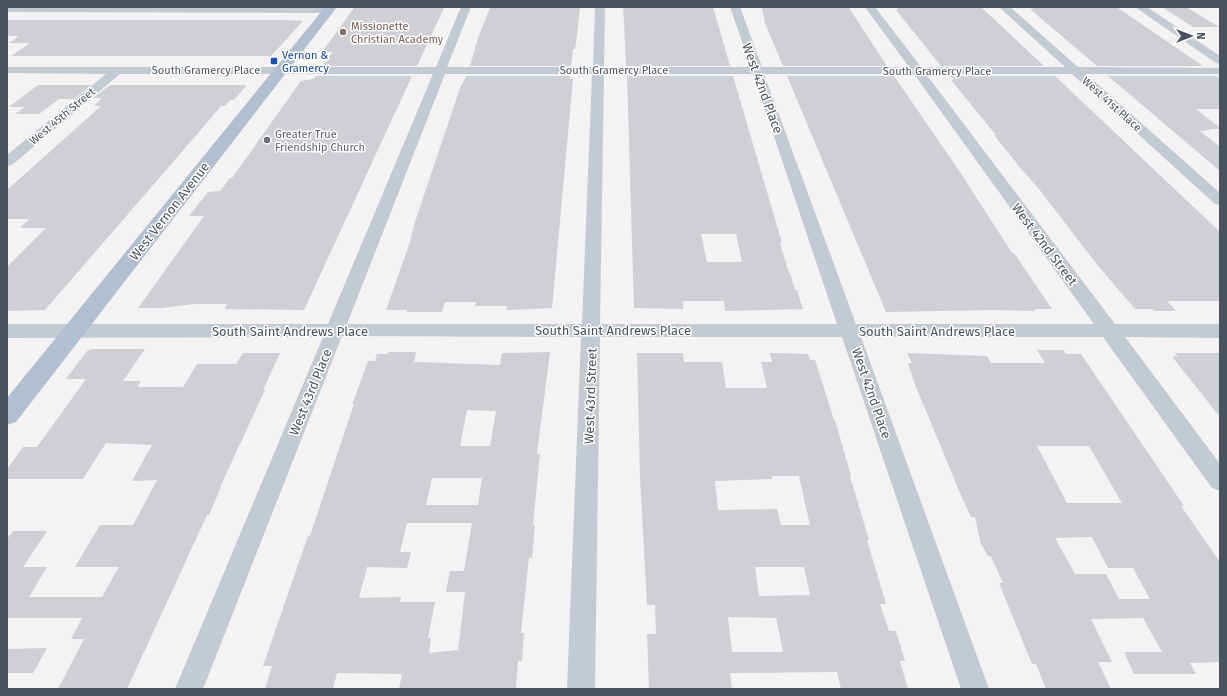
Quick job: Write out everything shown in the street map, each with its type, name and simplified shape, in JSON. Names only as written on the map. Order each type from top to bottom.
[{"type":"main road","name":"West Vernon Avenue","points":[[7,415],[330,8]]},
{"type":"street","name":"West 43rd Place","points":[[189,689],[466,7]]},
{"type":"street","name":"West 43rd Street","points":[[581,689],[600,7]]},
{"type":"street","name":"West 42nd Place","points":[[734,7],[850,331],[975,689]]},
{"type":"street","name":"West 42nd Street","points":[[870,7],[1220,481]]},
{"type":"street","name":"West 41st Place","points":[[1004,7],[1220,201]]},
{"type":"street","points":[[1140,7],[1220,61]]},
{"type":"street","points":[[7,9],[330,8]]},
{"type":"street","name":"South Gramercy Place","points":[[7,70],[1220,71]]},
{"type":"street","name":"West 45th Street","points":[[7,162],[117,70]]},
{"type":"street","name":"South Saint Andrews Place","points":[[7,331],[1220,331]]},
{"type":"shaded area","points":[[310,53],[369,53],[363,63],[303,63]]},
{"type":"building","points":[[580,7],[576,43],[575,49],[573,49],[571,66],[470,66],[479,35],[490,8]]},
{"type":"building","points":[[713,7],[730,66],[626,66],[623,9]]},
{"type":"building","points":[[926,7],[982,8],[1044,66],[941,66],[896,10],[898,10],[897,8],[927,8]]},
{"type":"building","points":[[1085,7],[1118,8],[1203,66],[1097,66],[1030,9]]},
{"type":"building","points":[[1162,7],[1186,7],[1219,27],[1193,27]]},
{"type":"building","points":[[354,8],[444,8],[417,66],[323,66],[332,52],[322,52]]},
{"type":"building","points":[[762,8],[849,8],[887,66],[783,66],[765,23]]},
{"type":"building","points":[[7,20],[303,21],[271,56],[11,56],[30,43],[9,43],[19,36],[7,36]]},
{"type":"building","points":[[316,76],[412,76],[304,310],[225,309],[227,304],[193,304],[163,308],[138,308],[204,216],[189,216],[208,192],[220,191],[230,178],[232,178],[301,81],[313,79]]},
{"type":"building","points":[[466,76],[570,76],[570,79],[573,79],[552,308],[508,310],[506,309],[507,306],[475,306],[476,302],[445,302],[442,312],[406,312],[407,310],[386,310],[410,242],[415,222],[460,88]]},
{"type":"building","points":[[627,76],[733,76],[782,243],[780,243],[789,273],[795,290],[797,290],[803,309],[725,311],[724,301],[683,301],[683,309],[634,308]],"holes":[[[701,234],[736,234],[742,262],[707,262]]]},
{"type":"building","points":[[787,76],[894,76],[960,172],[1012,253],[1014,253],[1052,309],[1034,309],[1035,311],[994,310],[886,312]]},
{"type":"building","points":[[950,76],[1055,76],[1220,232],[1220,301],[1167,301],[1176,311],[1135,309],[1095,262],[1039,189],[994,135],[996,135],[951,80],[954,80]]},
{"type":"building","points":[[1108,76],[1216,76],[1220,78],[1220,109],[1196,109],[1220,128],[1200,131],[1220,147],[1220,171]]},
{"type":"building","points":[[38,85],[91,85],[74,99],[59,99],[39,114],[15,114],[25,107],[9,107]]},
{"type":"building","points":[[110,85],[247,85],[234,100],[230,100],[225,106],[221,106],[45,310],[7,311],[7,267],[46,228],[20,228],[29,219],[7,219],[7,190],[101,106],[94,106],[102,98],[93,98]]},
{"type":"building","points":[[92,349],[145,349],[123,381],[141,381],[137,387],[183,387],[197,364],[236,364],[243,353],[280,353],[209,515],[207,515],[127,689],[58,689],[84,639],[71,639],[82,618],[7,618],[7,539],[13,531],[47,531],[23,567],[47,567],[29,597],[102,597],[119,567],[75,567],[100,525],[133,525],[157,480],[132,481],[152,445],[106,443],[83,479],[7,479],[7,469],[23,447],[37,447],[86,379],[66,379],[87,351]]},
{"type":"building","points":[[1037,350],[1063,350],[1066,354],[1081,354],[1184,506],[1181,506],[1220,562],[1220,662],[1190,663],[1196,674],[1134,674],[1124,652],[1162,652],[1143,618],[1091,619],[1112,662],[1098,662],[1111,689],[1046,689],[1036,664],[1032,664],[999,583],[1003,583],[991,556],[988,556],[981,544],[975,517],[971,517],[960,493],[914,382],[908,363],[912,363],[907,353],[987,356],[991,363],[1045,363]],"holes":[[[1037,446],[1089,446],[1122,503],[1067,503]],[[1092,537],[1108,568],[1133,568],[1150,599],[1119,599],[1106,574],[1075,574],[1055,538]]]},
{"type":"building","points":[[389,352],[416,352],[414,362],[500,365],[502,353],[550,352],[537,454],[540,454],[533,525],[535,525],[532,558],[529,558],[521,633],[524,633],[522,661],[518,661],[516,689],[399,689],[402,674],[337,673],[333,689],[265,689],[272,666],[263,666],[308,536],[310,536],[354,404],[352,404],[368,361],[375,361],[377,354],[388,354]],"holes":[[[467,410],[496,411],[490,446],[460,446]],[[432,478],[482,478],[478,505],[426,505]],[[407,523],[472,523],[464,571],[450,571],[446,592],[465,592],[458,650],[429,653],[431,638],[428,638],[435,602],[400,602],[401,597],[359,598],[367,567],[407,568],[411,552],[400,552]]]},
{"type":"building","points":[[637,353],[683,353],[684,362],[722,362],[726,388],[767,388],[761,362],[772,362],[770,353],[808,354],[810,360],[815,360],[835,420],[869,540],[867,540],[886,604],[880,604],[889,631],[896,631],[905,661],[900,661],[908,689],[841,689],[837,672],[730,673],[732,689],[649,689],[647,634],[656,634],[655,605],[647,605],[640,477]],"holes":[[[772,476],[799,476],[810,525],[781,525],[777,509],[718,510],[715,481],[772,479]],[[755,567],[804,567],[810,595],[759,596]],[[728,617],[776,618],[783,652],[732,652]]]},
{"type":"building","points":[[1175,353],[1220,353],[1220,417],[1174,359],[1173,356],[1178,356]]},
{"type":"building","points":[[47,648],[33,673],[7,673],[7,649]]},
{"type":"place","name":"Missionette Christian Academy","points":[[343,32]]},
{"type":"place","name":"Vernon & Gramercy","points":[[274,61]]},
{"type":"place","name":"Greater True Friendship Church","points":[[267,140]]}]
